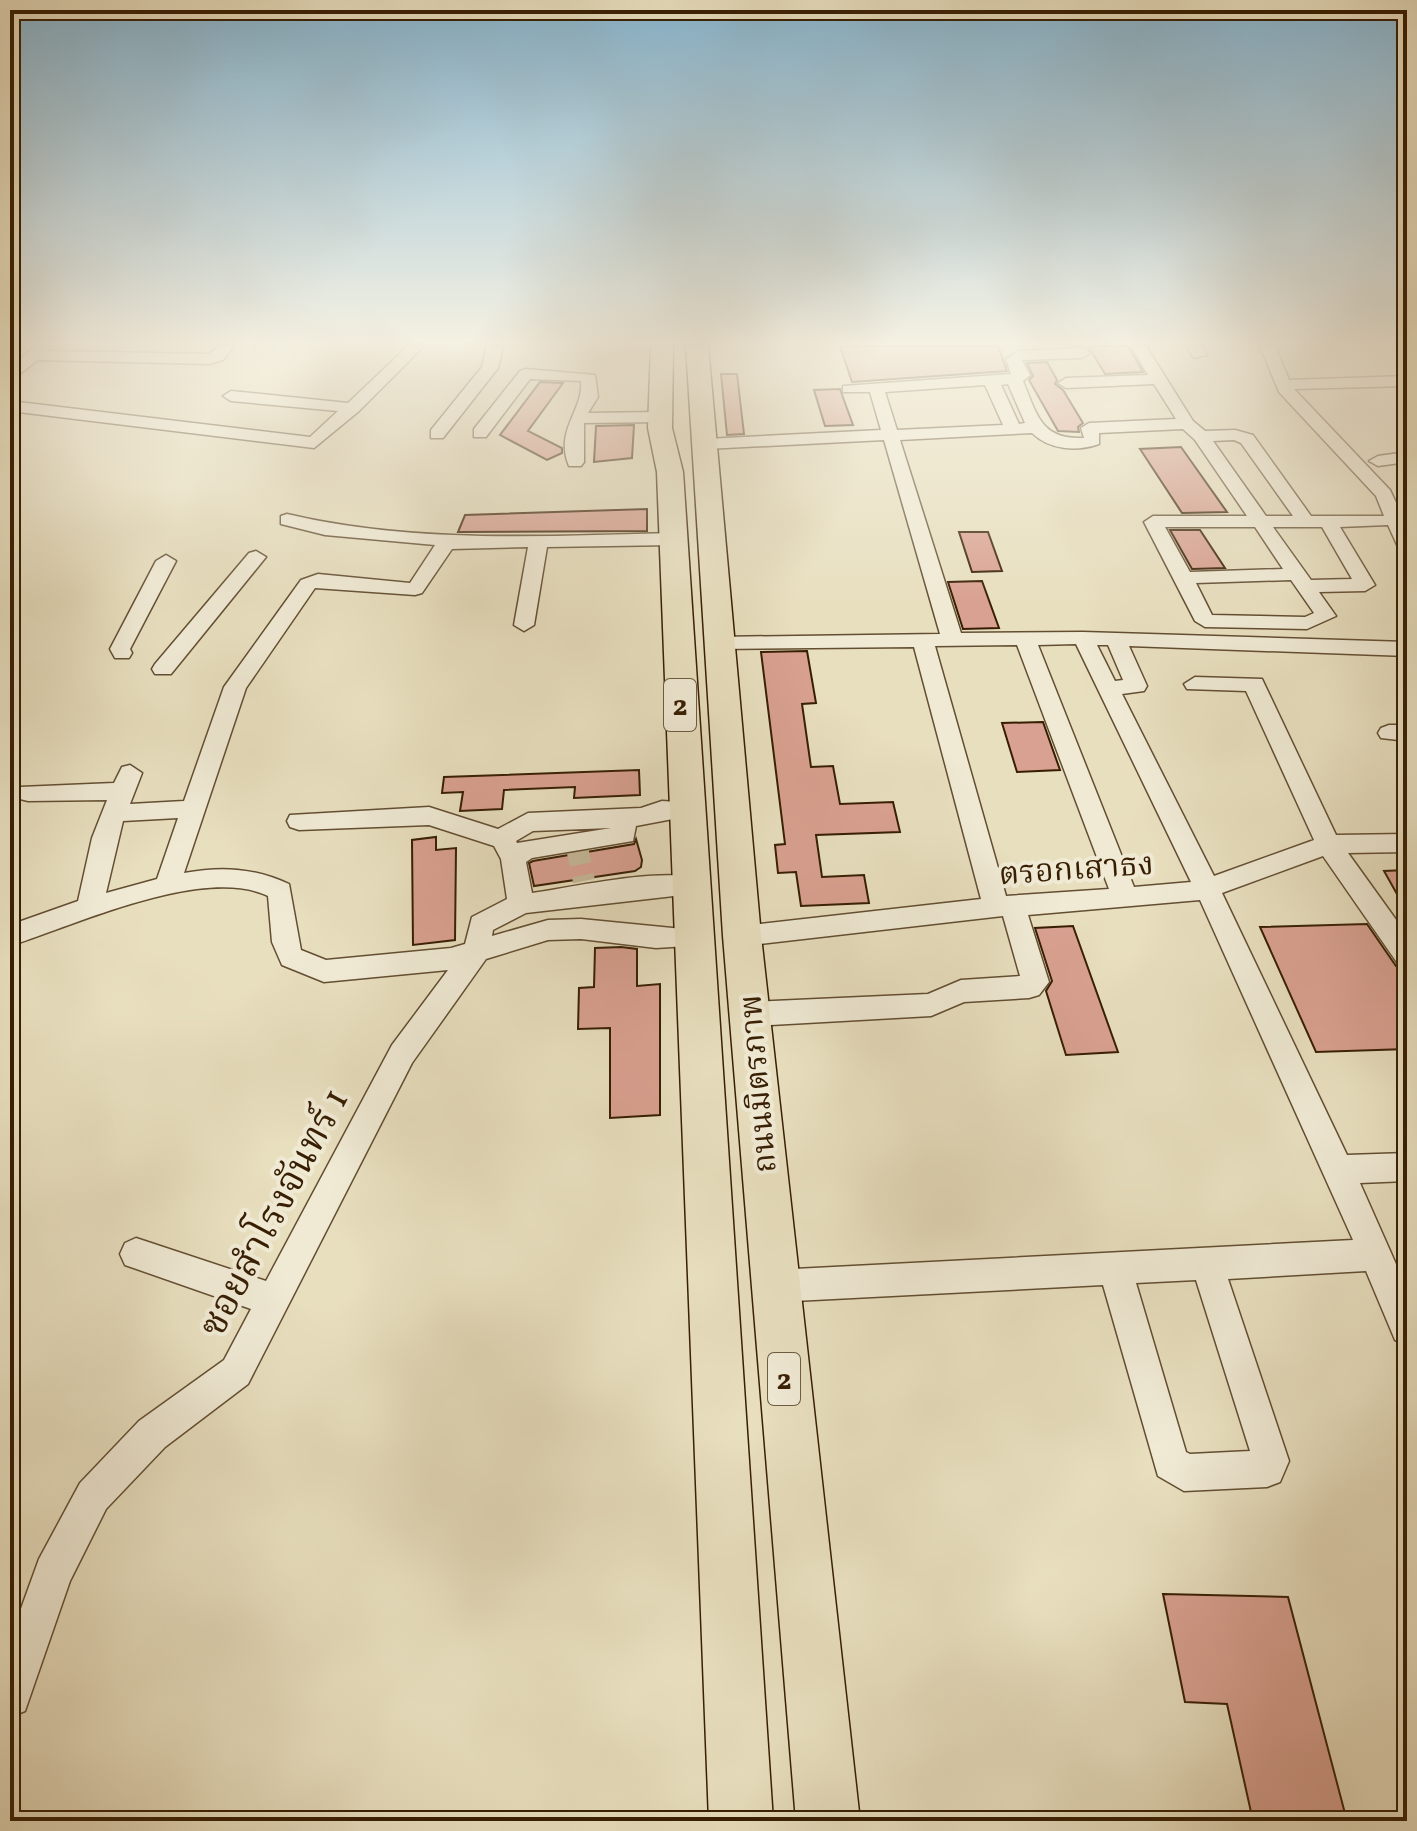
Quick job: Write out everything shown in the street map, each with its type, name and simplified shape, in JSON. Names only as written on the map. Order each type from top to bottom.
[{"type":"highway","name":"ถนนมิตรภาพ","points":[[662,431],[664,461],[670,472],[691,886],[718,937],[751,1014],[828,1821]]},
{"type":"highway","name":"ถนนมิตรภาพ","points":[[705,431],[717,643],[718,937],[741,1821]]},
{"type":"street","points":[[219,431],[314,443],[327,431]]},
{"type":"street","points":[[575,462],[576,431]]},
{"type":"street","points":[[889,431],[952,639]]},
{"type":"street","points":[[706,444],[952,431]]},
{"type":"street","points":[[1039,431],[1053,442],[1087,443],[1093,440],[1090,431]]},
{"type":"street","points":[[1195,431],[1258,521],[1302,580],[1326,616],[1307,623],[1205,621],[1153,522],[1258,521],[1384,521]]},
{"type":"street","points":[[1206,431],[1247,439],[1306,521]]},
{"type":"street","points":[[1325,431],[1384,494],[1407,547]]},
{"type":"street","points":[[1378,461],[1407,457]]},
{"type":"street","points":[[1384,494],[1407,494]]},
{"type":"street","points":[[287,520],[325,529],[444,540],[446,543],[673,539]]},
{"type":"street","points":[[1184,578],[1302,580],[1365,585],[1328,521]]},
{"type":"street","points":[[524,625],[538,542]]},
{"type":"street","points":[[10,936],[90,906],[168,883],[235,687],[311,582],[415,589],[446,543]]},
{"type":"street","points":[[163,669],[256,557]]},
{"type":"street","points":[[122,653],[120,649],[166,561]]},
{"type":"street","points":[[122,597],[149,595]]},
{"type":"street","points":[[717,643],[1083,638],[1407,649]]},
{"type":"street","points":[[1083,638],[1209,888],[1339,1169],[1407,1328]]},
{"type":"street","points":[[1025,639],[1125,898]]},
{"type":"street","points":[[751,1014],[931,1005],[961,991],[1029,987],[1035,982],[1005,907],[923,640]]},
{"type":"street","points":[[1109,688],[1136,686],[1118,645]]},
{"type":"street","points":[[1195,684],[1254,684],[1328,844],[1407,956]]},
{"type":"street","points":[[28,793],[121,792],[193,809]]},
{"type":"street","points":[[90,906],[121,792]]},
{"type":"street","points":[[507,849],[528,822],[623,817],[686,809]]},
{"type":"street","points":[[299,821],[442,817],[507,849],[521,904],[586,887],[691,886]]},
{"type":"street","name":"ตรอกเสาธง","points":[[168,883],[234,880],[272,883],[280,891],[285,942],[291,957],[324,971],[451,959],[548,930],[581,929],[656,938],[718,937],[1005,907],[1125,898],[1209,888],[1328,844],[1407,843]]},
{"type":"street","name":"ซอยสำโรงจันทร์ 1","points":[[10,1696],[16,1659],[53,1573],[93,1496],[152,1434],[236,1372],[402,1054],[477,951],[481,924],[521,904]]},
{"type":"street","points":[[1339,1169],[1407,1167]]},
{"type":"street","points":[[136,1254],[274,1300]]},
{"type":"street","points":[[775,1286],[1376,1255]]},
{"type":"street","points":[[1115,1269],[1171,1463],[1184,1473],[1267,1469],[1271,1461],[1207,1264]]},
{"type":"building","points":[[503,431],[529,431],[562,448],[562,453],[547,460],[500,435]]},
{"type":"building","points":[[596,431],[634,431],[632,458],[594,462]]},
{"type":"building","points":[[727,431],[744,431],[744,434],[727,435]]},
{"type":"building","points":[[1181,447],[1227,512],[1182,513],[1140,449]]},
{"type":"building","points":[[647,509],[647,531],[458,532],[465,515]]},
{"type":"building","points":[[1170,530],[1200,530],[1225,568],[1192,569]]},
{"type":"building","points":[[959,532],[988,532],[1002,571],[972,572]]},
{"type":"building","points":[[982,581],[999,628],[963,629],[948,582]]},
{"type":"building","points":[[807,651],[816,703],[802,704],[811,767],[833,766],[840,804],[893,802],[900,832],[816,835],[822,877],[864,875],[869,903],[801,906],[796,872],[778,873],[775,845],[785,844],[761,652]]},
{"type":"building","points":[[1043,722],[1060,770],[1017,772],[1002,723]]},
{"type":"building","points":[[639,770],[640,795],[574,798],[575,787],[504,790],[502,809],[460,811],[463,792],[442,793],[444,777]]},
{"type":"building","points":[[436,837],[436,850],[456,848],[455,940],[413,945],[412,840]]},
{"type":"building","points":[[636,839],[642,860],[641,867],[635,871],[534,886],[529,863],[533,861],[634,844]]},
{"type":"building","points":[[1407,870],[1407,912],[1384,871]]},
{"type":"building","points":[[1367,924],[1396,966],[1407,974],[1407,1049],[1316,1052],[1260,927]]},
{"type":"building","points":[[1073,926],[1118,1052],[1066,1055],[1046,991],[1052,981],[1035,928]]},
{"type":"building","points":[[595,948],[637,949],[637,986],[660,984],[660,1115],[610,1118],[610,1028],[578,1029],[579,988],[594,987]]},
{"type":"building","points":[[1163,1594],[1288,1597],[1347,1821],[1253,1821],[1227,1704],[1185,1702]]},
{"type":"tunnel","points":[[576,843],[584,881]]}]
